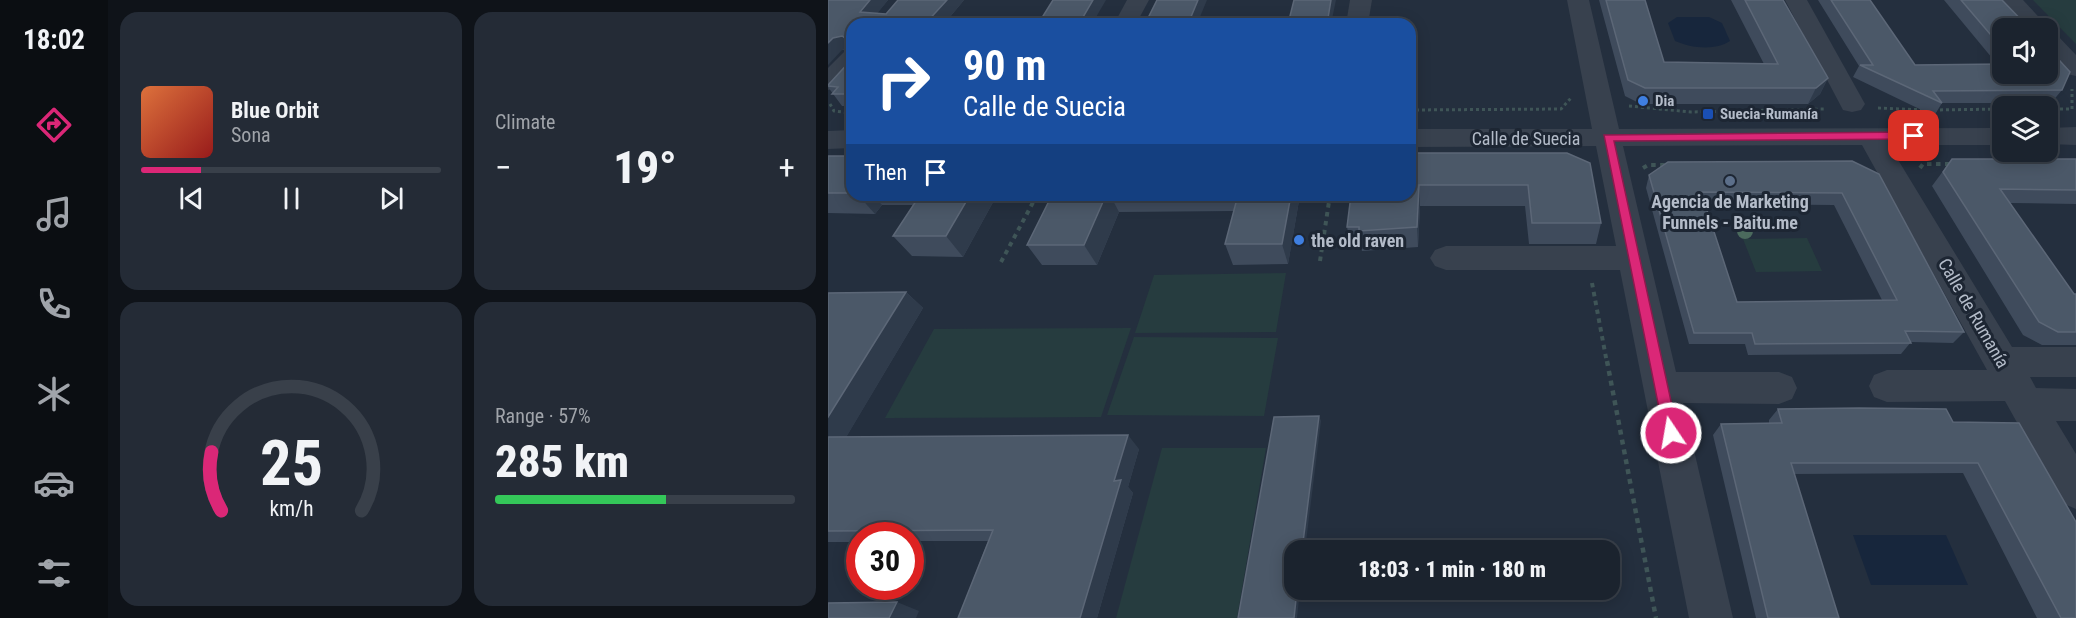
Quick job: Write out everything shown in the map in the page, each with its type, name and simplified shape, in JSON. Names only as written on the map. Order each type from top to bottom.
[{"type":"street","points":[[1128,18],[1138,0]]},
{"type":"street","points":[[1358,18],[1361,0]]},
{"type":"street","points":[[1578,0],[1711,618]]},
{"type":"street","points":[[1796,0],[1853,105]]},
{"type":"street","points":[[2011,0],[2028,18]]},
{"type":"street","points":[[2058,55],[2071,75]]},
{"type":"street","points":[[828,83],[846,64]]},
{"type":"street","points":[[2058,136],[2076,135]]},
{"type":"street","name":"Calle de Rumanía","points":[[1870,136],[2076,490]]},
{"type":"street","name":"Calle de Suecia","points":[[1416,138],[1992,136]]},
{"type":"street","points":[[828,140],[846,140]]},
{"type":"street","points":[[1446,258],[1634,258]]},
{"type":"street","points":[[1887,386],[2015,384],[2076,362]]},
{"type":"street","points":[[2015,384],[2076,405]]},
{"type":"street","points":[[1660,387],[1779,388]]},
{"type":"path","points":[[2058,109],[2072,109],[2071,75]]},
{"type":"path","points":[[1416,110],[1561,109],[1577,91]]},
{"type":"path","points":[[1627,105],[1635,109],[1665,111],[1853,105],[1879,110],[1992,110]]},
{"type":"path","points":[[1899,184],[1921,184],[1917,172],[1923,164],[1958,164]]},
{"type":"path","points":[[1618,186],[1638,184],[1638,172],[1648,165],[1672,165]]},
{"type":"path","points":[[1001,262],[1034,201]]},
{"type":"path","points":[[1320,261],[1329,201]]},
{"type":"path","points":[[1598,258],[1590,269],[1656,618]]},
{"type":"green space","points":[[2033,0],[2076,0],[2076,44],[2058,26],[2058,18],[2051,18]]},
{"type":"green space","points":[[1807,238],[1822,271],[1756,272],[1743,239]]},
{"type":"green space","points":[[1286,273],[1276,332],[1135,333],[1154,275]]},
{"type":"green space","points":[[1131,328],[1101,417],[885,418],[934,329]]},
{"type":"green space","points":[[1134,337],[1278,338],[1264,416],[1107,415]]},
{"type":"green space","points":[[1162,448],[1266,448],[1237,618],[1116,618]]},
{"type":"water","points":[[1677,17],[1709,17],[1722,23],[1730,41],[1717,46],[1703,47],[1675,41],[1668,23]]},
{"type":"water","points":[[1853,535],[1946,535],[1968,585],[1871,585]]},
{"type":"building","points":[[828,0],[870,0],[860,12],[886,14],[898,0],[947,0],[930,18],[846,18],[845,58],[845,38],[842,36],[833,38],[828,43]]},
{"type":"building","points":[[1053,0],[1093,0],[1082,18],[1042,18]]},
{"type":"building","points":[[1157,0],[1198,0],[1190,18],[1148,18]]},
{"type":"building","points":[[1294,0],[1331,0],[1328,18],[1290,18]]},
{"type":"building","points":[[1606,0],[1645,0],[1664,62],[1778,64],[1745,0],[1783,0],[1828,78],[1816,88],[1645,88],[1628,80]]},
{"type":"building","points":[[1831,0],[1870,0],[1915,65],[1992,64],[1992,84],[2058,84],[2058,59],[2070,72],[2062,90],[1933,91],[1942,103],[1860,65],[1873,65]]},
{"type":"building","points":[[1961,0],[2002,0],[2019,18],[1992,18],[1992,36]]},
{"type":"building","points":[[846,66],[846,94],[832,94],[838,87],[828,85]]},
{"type":"building","points":[[1416,153],[1567,153],[1590,163],[1601,223],[1532,223],[1528,185],[1419,185],[1417,227],[1359,231],[1359,227],[1347,227],[1350,201],[1416,201]]},
{"type":"building","points":[[828,156],[846,156],[846,193],[828,193]]},
{"type":"building","points":[[1952,159],[1992,159],[1992,162],[2058,162],[2058,159],[2076,159],[2076,190],[2000,189],[2076,294],[2076,332],[2058,332],[2039,322],[1943,172]]},
{"type":"building","points":[[1852,161],[1879,174],[1964,332],[1905,331],[1911,343],[1755,344],[1752,333],[1694,333],[1649,175],[1668,162]],"holes":[[[1701,192],[1842,193],[1897,300],[1737,302]]]},
{"type":"building","points":[[916,201],[966,201],[946,236],[893,236]]},
{"type":"building","points":[[1049,201],[1103,201],[1084,245],[1027,245]]},
{"type":"building","points":[[1236,201],[1290,201],[1282,244],[1225,244]]},
{"type":"building","points":[[906,292],[828,417],[828,293]]},
{"type":"building","points":[[1778,409],[1946,409],[1953,422],[2019,423],[2076,522],[2076,618],[2061,618],[1978,463],[1791,463],[1839,618],[1768,618],[1721,424],[1782,423]]},
{"type":"building","points":[[1319,416],[1303,540],[1284,540],[1284,600],[1296,600],[1294,618],[1238,618],[1274,417]]},
{"type":"building","points":[[1128,435],[1114,481],[1121,480],[1080,618],[958,618],[993,530],[924,530],[924,522],[846,522],[846,531],[828,531],[828,437]]},
{"type":"building","points":[[897,602],[889,618],[828,618],[828,603]]},
{"type":"place","name":"Dia","points":[[1643,101]]},
{"type":"place","name":"Suecia-Rumanía","points":[[1708,114]]},
{"type":"place","name":"Agencia de Marketing Funnels - Baitu.me","points":[[1730,181]]},
{"type":"place","name":"the old raven","points":[[1299,240]]},
{"type":"route","points":[[1671,433],[1608,137],[1914,136]]}]
